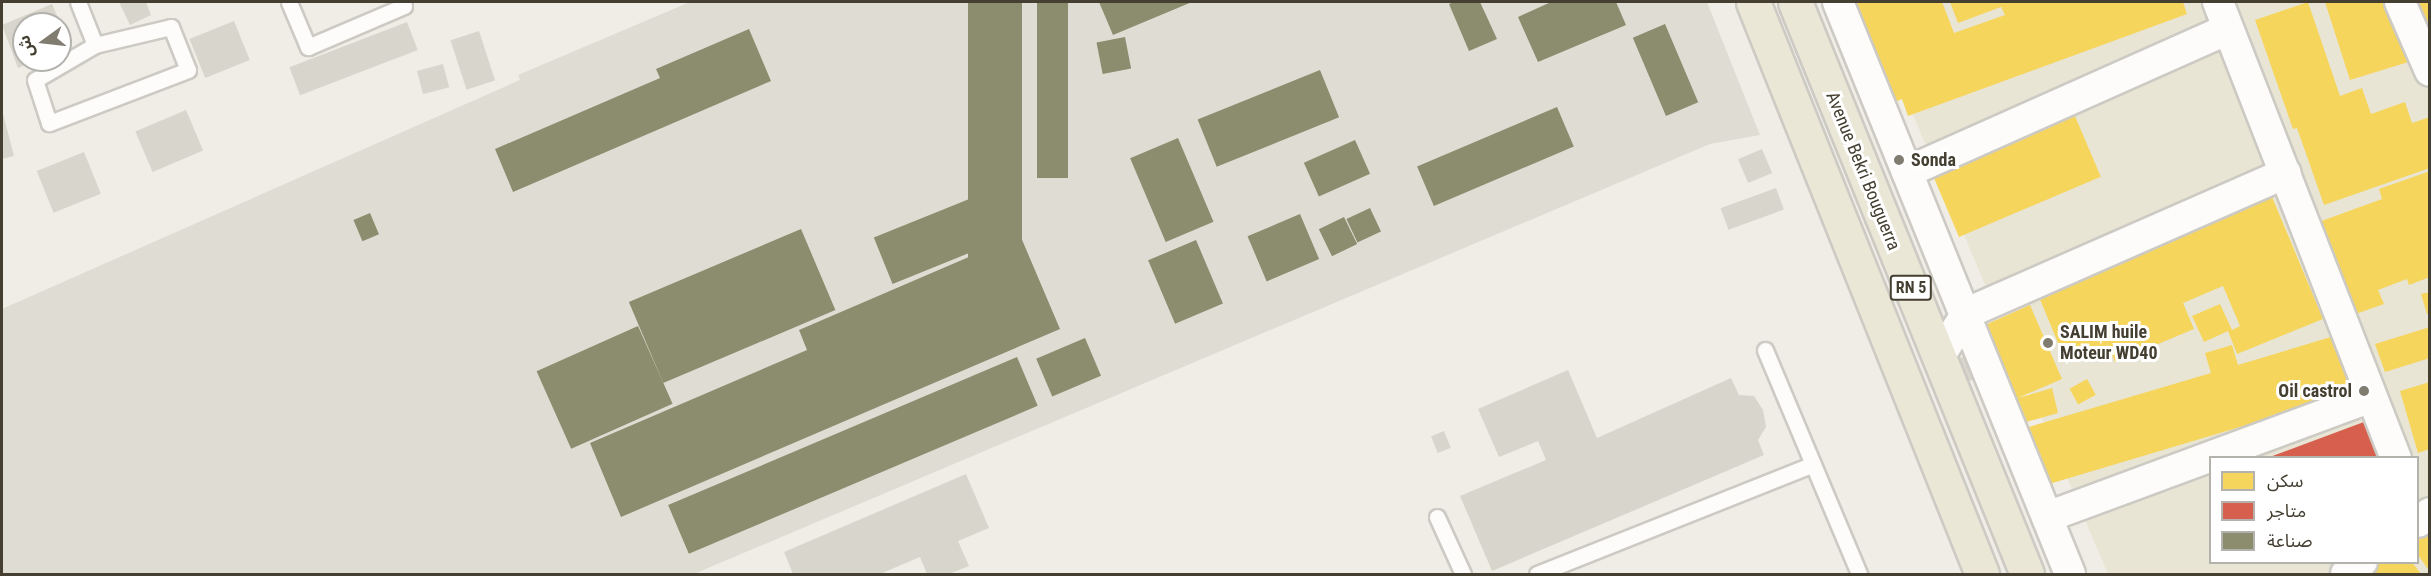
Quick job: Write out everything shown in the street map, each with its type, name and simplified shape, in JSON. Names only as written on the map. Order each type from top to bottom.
[{"type":"highway","name":"RN 5","points":[[1753,2],[1982,574]]},
{"type":"highway","name":"Avenue Bekri Bouguerra","points":[[1795,2],[2027,574]]},
{"type":"street","points":[[1838,2],[1967,313],[2070,574]]},
{"type":"street","points":[[2400,2],[2430,71]]},
{"type":"street","points":[[1907,172],[2223,15],[2395,456]]},
{"type":"street","points":[[1939,357],[1967,313],[2286,173]]},
{"type":"street","points":[[2212,456],[2371,397]]},
{"type":"street","points":[[2047,517],[2209,457]]},
{"type":"street","points":[[2346,574],[2359,564]]},
{"type":"lane","points":[[78,2],[95,45]]},
{"type":"lane","points":[[289,2],[308,47],[404,6],[403,2]]},
{"type":"lane","points":[[171,27],[188,70],[49,123],[35,80],[95,45],[171,27]]},
{"type":"lane","points":[[1765,350],[1859,574]]},
{"type":"lane","points":[[1537,574],[1813,464]]},
{"type":"lane","points":[[1437,517],[1463,574]]},
{"type":"shaded area","points":[[690,2],[1707,2],[1760,135],[1710,144],[694,574],[2,574],[2,309],[520,80],[518,75]]},
{"type":"shaded area","points":[[1865,2],[2429,2],[2429,574],[2108,574]]},
{"type":"building: سكن","points":[[1852,2],[1942,2],[1954,33],[2005,15],[2001,7],[1958,23],[1950,2],[2183,2],[2187,14],[1908,116],[1902,99],[1895,102],[1880,61],[1874,63]]},
{"type":"building: سكن","points":[[2308,2],[2340,96],[2362,88],[2371,114],[2405,102],[2412,123],[2430,117],[2430,168],[2324,205],[2297,128],[2293,129],[2255,20]]},
{"type":"building: سكن","points":[[2325,2],[2396,2],[2415,60],[2350,80]]},
{"type":"building: سكن","points":[[2418,2],[2430,2],[2430,33],[2429,33]]},
{"type":"building: سكن","points":[[2075,116],[2101,177],[1959,237],[1933,176]]},
{"type":"building: سكن","points":[[2430,171],[2430,277],[2409,285],[2407,279],[2378,290],[2384,304],[2350,316],[2316,223],[2382,199],[2379,189]]},
{"type":"building: سكن","points":[[2270,192],[2323,319],[2237,354],[2228,331],[2204,342],[2192,316],[2220,304],[2232,330],[2240,326],[2223,286],[2183,303],[2194,329],[2115,362],[2108,345],[2066,362],[2039,297],[2209,224],[2207,218]]},
{"type":"building: سكن","points":[[2430,292],[2430,314],[2427,314],[2421,294]]},
{"type":"building: سكن","points":[[2030,305],[2062,379],[2018,398],[2052,388],[2058,413],[2016,425],[2008,401],[2016,399],[1985,325]]},
{"type":"building: سكن","points":[[2430,327],[2430,358],[2385,372],[2375,344]]},
{"type":"building: سكن","points":[[2334,336],[2351,394],[2039,487],[2022,429],[2211,373],[2205,353],[2232,345],[2238,365]]},
{"type":"building: سكن","points":[[2087,379],[2096,395],[2078,404],[2070,389]]},
{"type":"building: سكن","points":[[2430,382],[2430,449],[2418,453],[2400,391]]},
{"type":"building: سكن","points":[[2430,524],[2430,572],[2419,556],[2419,531]]},
{"type":"building: سكن","points":[[2379,564],[2414,564],[2421,574],[2366,574]]},
{"type":"building: متاجر","points":[[2380,416],[2394,456],[2272,456]]},
{"type":"building: صناعة","points":[[968,2],[1022,2],[1022,303],[968,303]]},
{"type":"building: صناعة","points":[[1037,2],[1068,2],[1068,178],[1037,178]]},
{"type":"building: صناعة","points":[[1099,2],[1192,2],[1113,35]]},
{"type":"building: صناعة","points":[[1480,2],[1497,39],[1469,51],[1449,4]]},
{"type":"building: صناعة","points":[[1551,2],[1616,2],[1626,25],[1538,62],[1518,17]]},
{"type":"building: صناعة","points":[[1665,24],[1698,102],[1666,116],[1633,38]]},
{"type":"building: صناعة","points":[[749,29],[771,81],[513,192],[495,149],[660,78],[656,69]]},
{"type":"building: صناعة","points":[[1125,37],[1131,68],[1103,74],[1097,43]]},
{"type":"building: صناعة","points":[[1320,70],[1339,117],[1217,167],[1198,119]]},
{"type":"building: صناعة","points":[[1557,107],[1574,147],[1434,206],[1417,166]]},
{"type":"building: صناعة","points":[[1178,138],[1214,222],[1166,242],[1130,158]]},
{"type":"building: صناعة","points":[[1355,140],[1370,174],[1319,197],[1304,163]]},
{"type":"building: صناعة","points":[[999,187],[1018,233],[893,284],[874,238]]},
{"type":"building: صناعة","points":[[1370,208],[1381,232],[1357,243],[1346,219]]},
{"type":"building: صناعة","points":[[370,213],[379,234],[362,241],[353,220]]},
{"type":"building: صناعة","points":[[1300,214],[1319,259],[1267,281],[1248,236]]},
{"type":"building: صناعة","points":[[1344,217],[1357,244],[1332,256],[1319,229]]},
{"type":"building: صناعة","points":[[801,229],[835,310],[663,383],[629,302]]},
{"type":"building: صناعة","points":[[1020,235],[1060,329],[621,517],[590,443],[807,350],[799,330]]},
{"type":"building: صناعة","points":[[1196,240],[1223,304],[1175,324],[1148,260]]},
{"type":"building: صناعة","points":[[638,326],[673,404],[571,449],[537,371]]},
{"type":"building: صناعة","points":[[1085,338],[1101,376],[1052,396],[1036,359]]},
{"type":"building: صناعة","points":[[1017,357],[1038,406],[689,554],[668,505]]},
{"type":"building: أخرى","points":[[119,2],[146,2],[151,15],[130,25]]},
{"type":"building: أخرى","points":[[52,4],[55,12],[33,12]]},
{"type":"building: أخرى","points":[[12,21],[12,52],[2,25]]},
{"type":"building: أخرى","points":[[234,21],[250,60],[205,78],[189,39]]},
{"type":"building: أخرى","points":[[407,22],[418,50],[300,95],[289,67]]},
{"type":"building: أخرى","points":[[479,31],[495,80],[467,90],[450,40]]},
{"type":"building: أخرى","points":[[443,64],[449,87],[423,94],[417,71]]},
{"type":"building: أخرى","points":[[2,110],[14,156],[2,159]]},
{"type":"building: أخرى","points":[[186,110],[203,151],[153,172],[135,131]]},
{"type":"building: أخرى","points":[[1762,149],[1772,173],[1748,183],[1738,159]]},
{"type":"building: أخرى","points":[[84,152],[101,194],[54,213],[37,171]]},
{"type":"building: أخرى","points":[[1776,188],[1784,210],[1728,230],[1721,208]]},
{"type":"building: أخرى","points":[[1978,351],[1987,374],[1968,382],[1959,358]]},
{"type":"building: أخرى","points":[[1568,370],[1597,438],[1731,378],[1739,395],[1754,396],[1763,410],[1766,427],[1758,440],[1764,455],[1492,571],[1460,496],[1546,460],[1538,441],[1499,457],[1478,409]]},
{"type":"building: أخرى","points":[[1444,431],[1451,448],[1438,453],[1431,436]]},
{"type":"building: أخرى","points":[[966,474],[989,528],[958,541],[969,566],[949,574],[927,574],[920,557],[880,574],[793,574],[784,552]]},
{"type":"place","name":"Sonda","points":[[1899,160]]},
{"type":"place","name":"SALIM huile Moteur WD40","points":[[2048,343]]},
{"type":"place","name":"Oil castrol","points":[[2364,391]]}]
